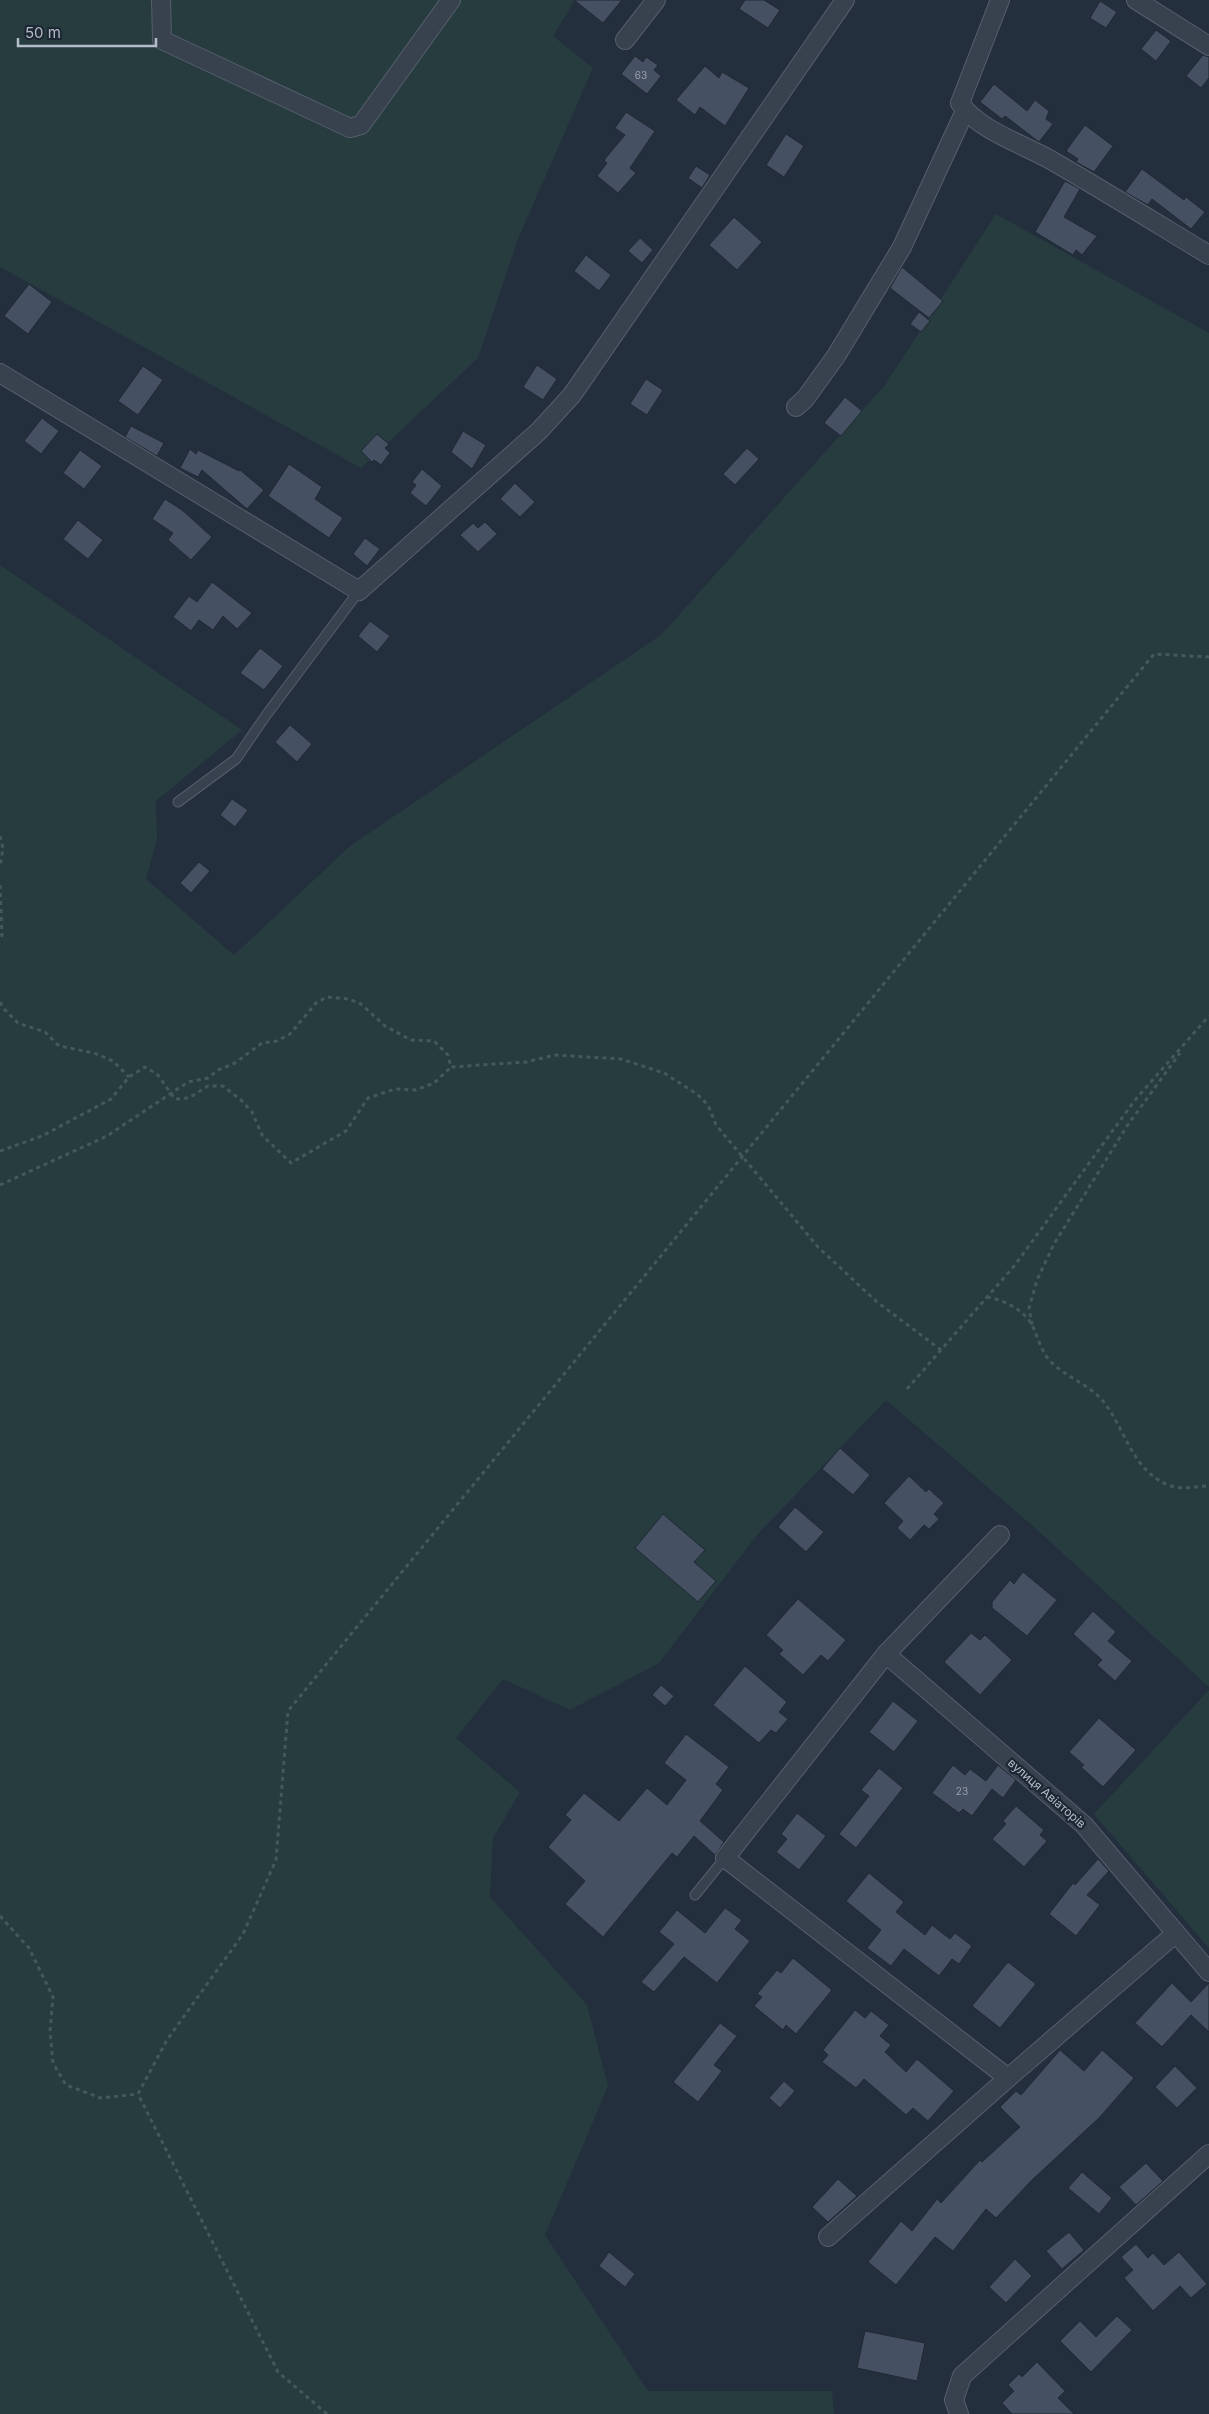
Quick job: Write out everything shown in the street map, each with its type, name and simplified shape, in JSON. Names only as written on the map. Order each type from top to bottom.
[{"type":"street","points":[[160,0],[162,40],[350,128],[361,126],[451,0]]},
{"type":"street","points":[[625,40],[656,0]]},
{"type":"street","points":[[0,373],[359,591],[539,431],[572,395],[845,0]]},
{"type":"street","points":[[1000,0],[960,103],[965,111],[979,122],[1049,160],[1209,255]]},
{"type":"street","points":[[1136,0],[1209,46]]},
{"type":"street","points":[[796,407],[805,399],[836,356],[902,247],[965,111]]},
{"type":"street","points":[[1000,1535],[886,1654],[726,1858],[1008,2078]]},
{"type":"street","name":"вулиця Авіаторів","points":[[886,1654],[1084,1825],[1209,1972]]},
{"type":"street","points":[[828,2237],[1176,1933]]},
{"type":"street","points":[[959,2414],[954,2400],[962,2376],[1209,2154]]},
{"type":"lane","points":[[178,802],[236,759],[267,714],[359,591]]},
{"type":"lane","points":[[695,1895],[726,1858]]},
{"type":"path","points":[[138,2094],[166,2040],[242,1934],[276,1860],[278,1807],[288,1711],[1154,654],[1209,657]]},
{"type":"path","points":[[0,836],[3,848],[0,867]]},
{"type":"path","points":[[0,885],[2,935],[0,939]]},
{"type":"path","points":[[0,1185],[107,1136],[188,1082],[208,1078],[218,1070],[235,1063],[262,1043],[277,1041],[290,1034],[316,1004],[327,997],[349,999],[361,1004],[385,1026],[411,1040],[434,1041],[448,1055],[451,1067]]},
{"type":"path","points":[[0,1002],[4,1009],[18,1023],[45,1032],[59,1046],[94,1052],[113,1061],[129,1076]]},
{"type":"path","points":[[1209,1016],[1127,1126],[1054,1244],[1037,1280],[1029,1308],[1032,1325],[1041,1349],[1050,1361],[1091,1390],[1106,1405],[1135,1457],[1147,1472],[1172,1487],[1209,1486]]},
{"type":"path","points":[[907,1389],[1015,1265],[1136,1100],[1193,1036]]},
{"type":"path","points":[[0,1151],[42,1136],[111,1100],[129,1076],[145,1067],[157,1074],[175,1099],[189,1098],[208,1086],[223,1086],[241,1100],[252,1112],[262,1135],[291,1163],[346,1131],[368,1098],[395,1089],[416,1090],[434,1083],[451,1067],[526,1062],[555,1056],[573,1055],[588,1058],[621,1059],[664,1073],[697,1094],[708,1105],[716,1126],[818,1247],[878,1302],[941,1350]]},
{"type":"path","points":[[987,1297],[1000,1300],[1022,1313],[1032,1325]]},
{"type":"path","points":[[0,1916],[29,1948],[52,1997],[50,2032],[53,2063],[66,2085],[101,2098],[138,2094]]},
{"type":"path","points":[[138,2094],[278,2372],[326,2414]]},
{"type":"green space","points":[[0,0],[575,0],[553,36],[593,68],[518,239],[478,358],[361,468],[0,267]]},
{"type":"green space","points":[[996,214],[1209,333],[1209,1687],[1034,1527],[886,1400],[757,1535],[659,1663],[570,1710],[503,1679],[456,1738],[520,1792],[493,1838],[490,1897],[587,2005],[608,2086],[545,2235],[648,2391],[832,2391],[834,2414],[0,2414],[0,565],[242,730],[156,801],[157,839],[146,879],[234,955],[350,846],[661,635],[885,385]]},
{"type":"green space","points":[[1209,1690],[1209,1948],[1094,1814]]},
{"type":"building","points":[[574,0],[622,0],[603,23]]},
{"type":"building","points":[[745,0],[764,0],[780,10],[768,28],[739,9]]},
{"type":"building","points":[[1100,1],[1117,12],[1106,28],[1090,18]]},
{"type":"building","points":[[1156,30],[1171,41],[1156,61],[1141,49]]},
{"type":"building","points":[[1203,55],[1209,57],[1209,78],[1201,88],[1186,76]]},
{"type":"building","points":[[635,56],[643,62],[646,57],[658,65],[654,70],[661,76],[647,94],[621,74]]},
{"type":"building","points":[[705,66],[719,78],[722,72],[749,88],[725,126],[700,107],[695,115],[676,100]]},
{"type":"building","points":[[994,84],[1027,111],[1035,100],[1049,111],[1046,119],[1053,124],[1039,142],[1005,116],[1002,119],[980,102]]},
{"type":"building","points":[[626,112],[655,131],[630,168],[636,173],[618,193],[597,176],[607,163],[604,160],[625,135],[615,128]]},
{"type":"building","points":[[1085,125],[1113,146],[1094,172],[1076,162],[1078,159],[1066,151]]},
{"type":"building","points":[[786,134],[804,146],[784,177],[766,165]]},
{"type":"building","points":[[696,166],[710,175],[702,188],[688,178]]},
{"type":"building","points":[[1142,169],[1184,200],[1186,197],[1205,212],[1191,229],[1152,199],[1148,205],[1125,192]]},
{"type":"building","points":[[1065,181],[1080,189],[1064,217],[1097,236],[1082,255],[1076,250],[1073,255],[1035,232]]},
{"type":"building","points":[[734,217],[762,242],[737,270],[709,245]]},
{"type":"building","points":[[640,238],[653,250],[642,263],[628,251]]},
{"type":"building","points":[[586,255],[611,275],[599,291],[574,271]]},
{"type":"building","points":[[902,267],[943,301],[929,318],[890,288]]},
{"type":"building","points":[[29,284],[52,302],[28,334],[4,316]]},
{"type":"building","points":[[919,312],[930,321],[921,332],[910,324]]},
{"type":"building","points":[[537,365],[557,379],[543,400],[523,387]]},
{"type":"building","points":[[143,366],[163,380],[138,415],[118,401]]},
{"type":"building","points":[[646,379],[663,390],[647,415],[630,404]]},
{"type":"building","points":[[845,397],[862,411],[841,436],[824,423]]},
{"type":"building","points":[[42,418],[59,431],[41,454],[24,441]]},
{"type":"building","points":[[131,426],[164,443],[157,456],[125,437]]},
{"type":"building","points":[[463,431],[486,445],[472,469],[451,452]]},
{"type":"building","points":[[377,434],[389,444],[385,448],[390,453],[381,465],[374,460],[372,462],[361,451]]},
{"type":"building","points":[[747,448],[759,459],[735,485],[723,474]]},
{"type":"building","points":[[190,449],[196,454],[198,450],[240,470],[264,490],[247,509],[202,470],[198,477],[180,468]]},
{"type":"building","points":[[80,450],[102,466],[84,489],[63,473]]},
{"type":"building","points":[[289,464],[322,487],[315,499],[343,518],[329,538],[268,496]]},
{"type":"building","points":[[422,469],[442,486],[426,506],[410,493],[416,485],[412,482]]},
{"type":"building","points":[[515,483],[535,502],[520,517],[500,499]]},
{"type":"building","points":[[165,499],[182,510],[212,537],[191,560],[168,540],[173,533],[152,519]]},
{"type":"building","points":[[78,520],[103,540],[88,559],[63,539]]},
{"type":"building","points":[[485,522],[497,534],[478,552],[460,535],[473,523],[478,528]]},
{"type":"building","points":[[365,538],[380,549],[367,566],[353,554]]},
{"type":"building","points":[[212,582],[252,613],[237,629],[223,616],[213,630],[199,620],[191,631],[173,617],[189,596],[197,602]]},
{"type":"building","points":[[370,621],[390,636],[377,652],[358,636]]},
{"type":"building","points":[[260,648],[283,666],[264,690],[240,673]]},
{"type":"building","points":[[290,725],[312,744],[297,762],[275,742]]},
{"type":"building","points":[[232,799],[248,810],[235,827],[220,815]]},
{"type":"building","points":[[199,862],[210,871],[191,893],[180,883]]},
{"type":"building","points":[[840,1448],[870,1475],[853,1495],[822,1469]]},
{"type":"building","points":[[909,1476],[926,1492],[929,1489],[944,1503],[934,1514],[939,1519],[929,1529],[924,1525],[910,1540],[897,1528],[903,1521],[884,1503]]},
{"type":"building","points":[[795,1507],[824,1532],[806,1552],[778,1527]]},
{"type":"building","points":[[663,1514],[705,1550],[694,1562],[716,1581],[698,1602],[635,1548]]},
{"type":"building","points":[[1023,1572],[1057,1600],[1027,1636],[992,1608],[992,1602],[1010,1580],[1014,1584]]},
{"type":"building","points":[[798,1599],[846,1640],[828,1661],[821,1655],[803,1675],[779,1654],[783,1650],[766,1635]]},
{"type":"building","points":[[1093,1611],[1116,1632],[1108,1641],[1132,1661],[1115,1681],[1097,1665],[1102,1660],[1073,1634]]},
{"type":"building","points":[[971,1633],[980,1640],[985,1635],[1012,1660],[980,1695],[944,1662]]},
{"type":"building","points":[[745,1666],[787,1702],[779,1712],[788,1719],[776,1733],[771,1730],[759,1743],[713,1705]]},
{"type":"building","points":[[661,1685],[674,1696],[665,1706],[652,1695]]},
{"type":"building","points":[[893,1701],[918,1721],[894,1752],[869,1732]]},
{"type":"building","points":[[1099,1718],[1136,1750],[1103,1787],[1081,1767],[1084,1765],[1069,1752]]},
{"type":"building","points":[[686,1734],[729,1767],[716,1784],[723,1790],[700,1821],[724,1842],[715,1855],[694,1836],[677,1857],[672,1853],[603,1937],[565,1904],[585,1881],[548,1847],[571,1820],[565,1815],[584,1793],[619,1821],[647,1788],[667,1805],[686,1780],[664,1763]]},
{"type":"building","points":[[953,1765],[965,1775],[970,1769],[986,1781],[998,1765],[1016,1780],[1003,1798],[992,1789],[972,1816],[963,1809],[959,1813],[932,1793]]},
{"type":"building","points":[[879,1768],[903,1788],[856,1848],[839,1834],[869,1796],[861,1790]]},
{"type":"building","points":[[1016,1806],[1044,1830],[1040,1835],[1047,1841],[1024,1867],[992,1839],[1006,1824],[1003,1821]]},
{"type":"building","points":[[797,1813],[826,1836],[799,1870],[776,1852],[787,1839],[781,1834]]},
{"type":"building","points":[[1098,1859],[1109,1871],[1087,1895],[1100,1905],[1076,1936],[1049,1914],[1073,1883],[1075,1885]]},
{"type":"building","points":[[869,1873],[904,1902],[896,1912],[925,1935],[932,1925],[950,1939],[955,1933],[972,1946],[959,1964],[952,1959],[939,1976],[904,1949],[891,1966],[867,1948],[881,1930],[846,1901]]},
{"type":"building","points":[[725,1908],[742,1920],[735,1929],[750,1941],[717,1983],[684,1957],[654,1992],[641,1982],[674,1944],[659,1932],[677,1910],[705,1933]]},
{"type":"building","points":[[793,1958],[832,1990],[796,2034],[786,2025],[783,2030],[754,2006],[762,1997],[757,1994],[777,1970],[781,1973]]},
{"type":"building","points":[[1008,1962],[1036,1984],[1000,2028],[972,2006]]},
{"type":"building","points":[[1172,1983],[1191,2002],[1209,1983],[1209,2032],[1191,2015],[1162,2047],[1135,2023]]},
{"type":"building","points":[[855,2010],[865,2018],[871,2011],[889,2025],[880,2036],[891,2045],[885,2052],[906,2072],[917,2059],[954,2091],[928,2121],[913,2108],[906,2115],[864,2079],[856,2088],[822,2062],[828,2055],[823,2050]]},
{"type":"building","points":[[720,2023],[737,2036],[714,2065],[722,2071],[698,2102],[673,2082]]},
{"type":"building","points":[[1060,2050],[1084,2071],[1102,2050],[1134,2078],[1100,2117],[1032,2180],[996,2218],[986,2209],[953,2251],[935,2237],[896,2285],[868,2262],[901,2221],[912,2231],[937,2199],[941,2203],[980,2160],[982,2162],[1020,2127],[1000,2107],[1016,2091],[1021,2095]]},
{"type":"building","points":[[1175,2066],[1197,2088],[1177,2108],[1155,2087]]},
{"type":"building","points":[[784,2081],[795,2091],[780,2108],[769,2098]]},
{"type":"building","points":[[1146,2163],[1163,2181],[1136,2205],[1119,2187]]},
{"type":"building","points":[[1082,2172],[1112,2198],[1099,2214],[1068,2188]]},
{"type":"building","points":[[838,2179],[857,2196],[828,2222],[812,2207]]},
{"type":"building","points":[[1069,2232],[1084,2250],[1062,2269],[1046,2251]]},
{"type":"building","points":[[1136,2244],[1148,2258],[1153,2253],[1164,2265],[1179,2252],[1207,2284],[1191,2298],[1180,2286],[1153,2311],[1124,2278],[1133,2270],[1121,2257]]},
{"type":"building","points":[[609,2252],[635,2274],[625,2287],[599,2266]]},
{"type":"building","points":[[1015,2259],[1032,2276],[1006,2303],[989,2287]]},
{"type":"building","points":[[1117,2316],[1132,2330],[1091,2372],[1060,2341],[1080,2321],[1096,2337]]},
{"type":"building","points":[[865,2331],[925,2343],[917,2381],[857,2368]]},
{"type":"building","points":[[1037,2362],[1065,2391],[1058,2398],[1074,2414],[1012,2414],[1002,2403],[1014,2391],[1008,2385],[1019,2374],[1022,2377]]}]
